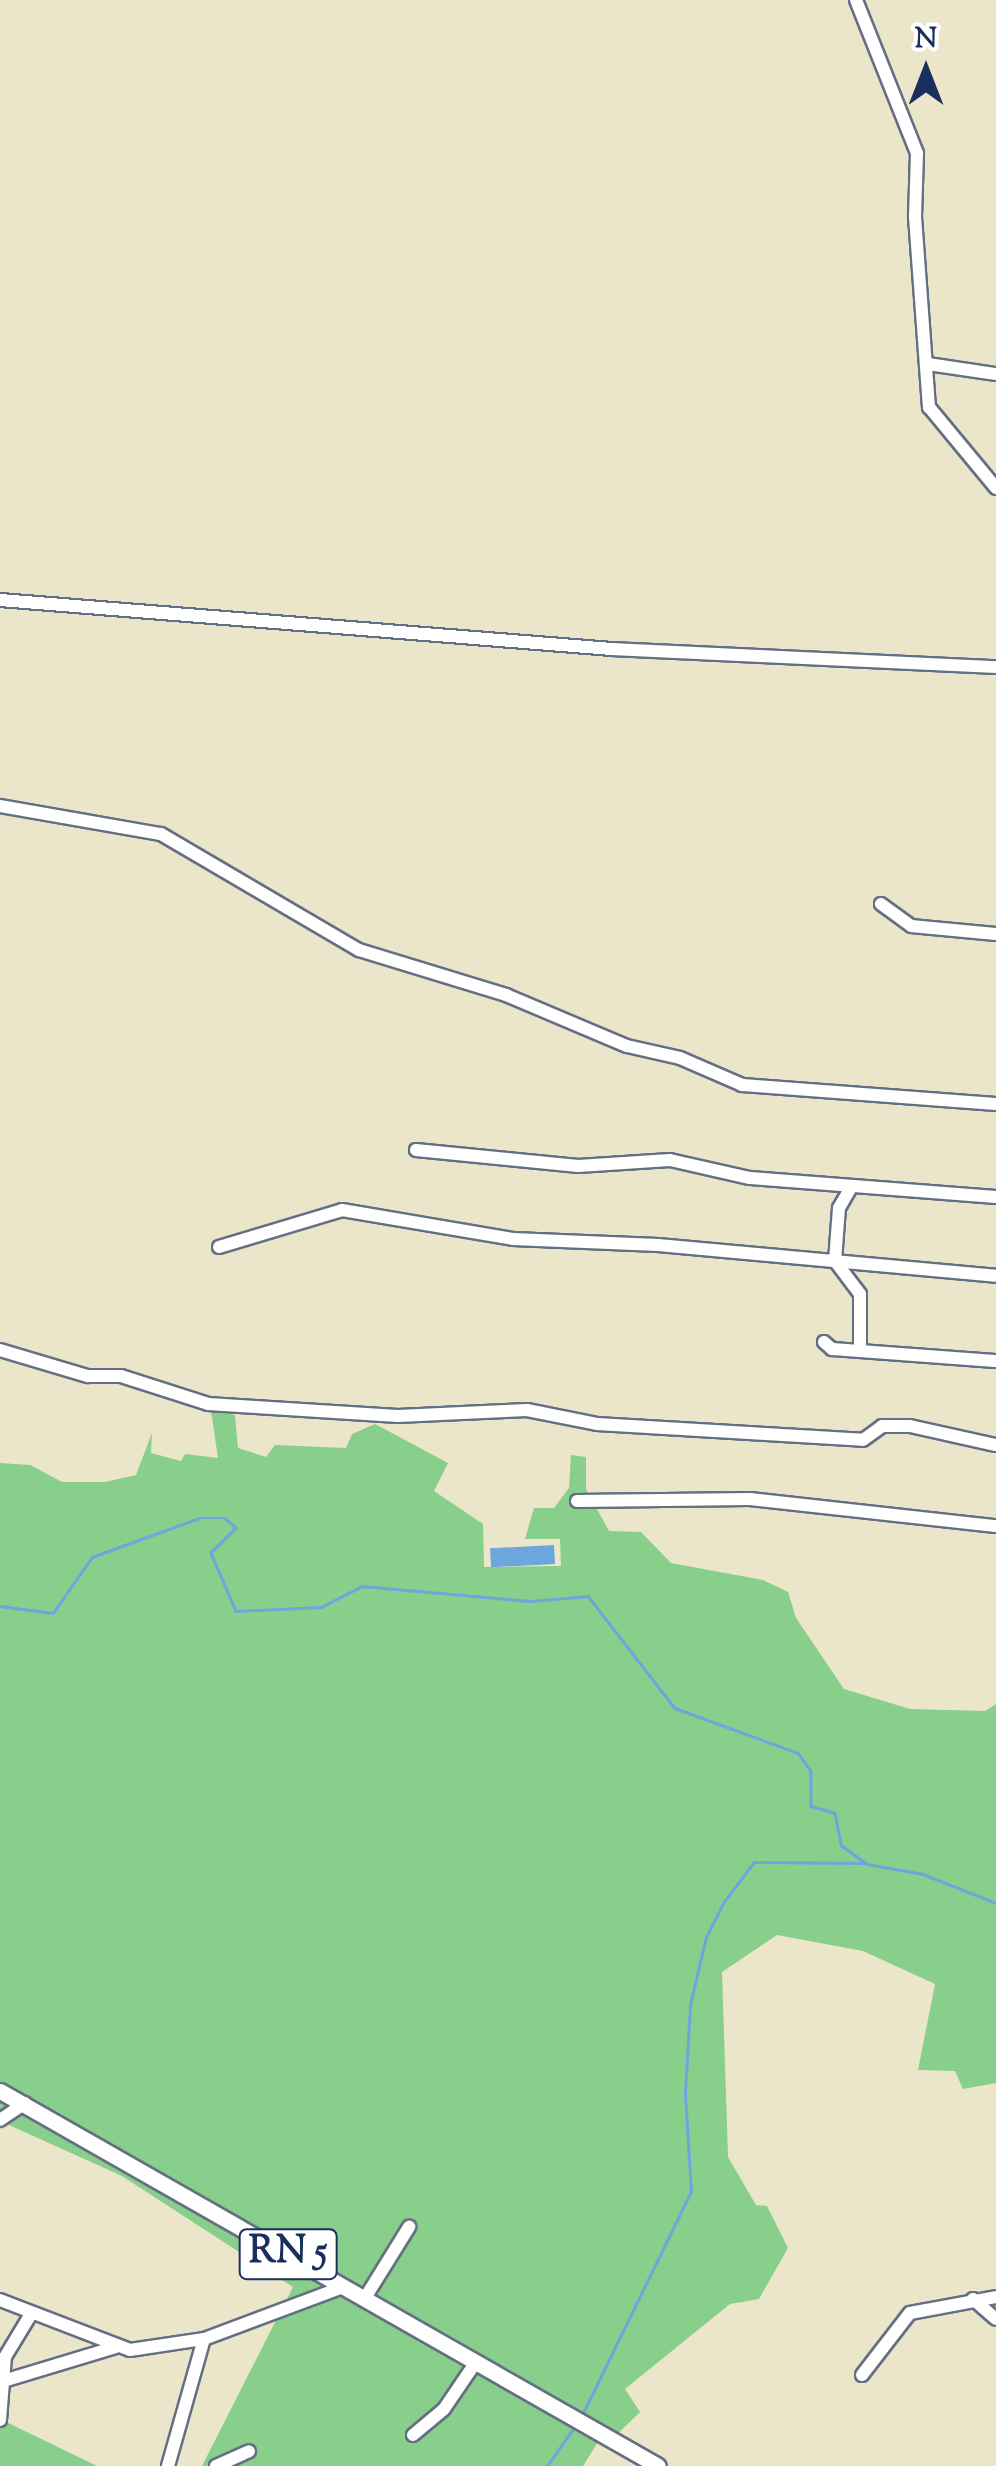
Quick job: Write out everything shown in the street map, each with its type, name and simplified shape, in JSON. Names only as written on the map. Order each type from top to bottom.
[{"type":"main road","name":"RN 5","points":[[0,2091],[658,2466]]},
{"type":"street","points":[[856,0],[917,153],[914,217],[928,364],[928,407],[996,488]]},
{"type":"street","points":[[928,364],[996,374]]},
{"type":"street","points":[[0,600],[612,649],[996,668]]},
{"type":"street","points":[[0,806],[161,834],[358,950],[506,995],[622,1045],[680,1058],[742,1085],[996,1104]]},
{"type":"street","points":[[881,904],[911,926],[996,934]]},
{"type":"street","points":[[416,1150],[578,1166],[668,1159],[750,1178],[996,1198]]},
{"type":"street","points":[[850,1189],[839,1208],[835,1260],[860,1294],[860,1349]]},
{"type":"street","points":[[219,1247],[342,1210],[514,1239],[835,1260],[996,1276]]},
{"type":"street","points":[[824,1342],[832,1349],[996,1361]]},
{"type":"street","points":[[0,1350],[88,1376],[121,1376],[208,1404],[398,1416],[527,1410],[598,1424],[863,1440],[882,1426],[910,1426],[996,1445]]},
{"type":"street","points":[[577,1501],[750,1500],[996,1526]]},
{"type":"street","points":[[0,2120],[26,2103]]},
{"type":"street","points":[[365,2298],[408,2227]]},
{"type":"street","points":[[2,2382],[116,2347],[204,2338],[343,2287]]},
{"type":"street","points":[[862,2375],[910,2313],[996,2296]]},
{"type":"street","points":[[974,2299],[996,2318]]},
{"type":"street","points":[[0,2300],[116,2347]]},
{"type":"street","points":[[0,2420],[5,2357],[30,2314]]},
{"type":"street","points":[[168,2466],[204,2338]]},
{"type":"street","points":[[413,2436],[444,2409],[476,2362]]},
{"type":"street","points":[[216,2466],[248,2452]]},
{"type":"green space","points":[[211,1411],[235,1415],[238,1448],[266,1457],[275,1445],[346,1448],[352,1434],[375,1424],[448,1463],[434,1491],[483,1524],[484,1567],[561,1566],[560,1539],[525,1539],[534,1508],[554,1508],[569,1488],[571,1455],[586,1457],[586,1489],[609,1531],[641,1532],[671,1563],[763,1580],[788,1592],[796,1618],[844,1689],[910,1709],[985,1711],[996,1704],[996,2083],[963,2089],[955,2071],[918,2070],[935,1984],[863,1951],[777,1935],[722,1972],[728,2157],[756,2205],[767,2206],[788,2248],[759,2299],[730,2304],[625,2389],[640,2412],[605,2446],[598,2442],[583,2466],[202,2466],[293,2287],[122,2176],[0,2121],[0,1463],[30,1465],[62,1482],[105,1482],[136,1475],[152,1433],[151,1453],[181,1461],[185,1454],[218,1458]]},
{"type":"green space","points":[[0,2419],[97,2466],[0,2466]]},
{"type":"water","points":[[554,1545],[555,1564],[491,1567],[490,1548]]},
{"type":"waterway","points":[[0,1606],[53,1613],[92,1557],[199,1518],[225,1518],[236,1528],[211,1553],[236,1611],[321,1607],[362,1586],[531,1601],[588,1596],[675,1708],[798,1753],[811,1771],[811,1806],[835,1813],[841,1845],[867,1864],[923,1874],[996,1903]]},
{"type":"waterway","points":[[582,2415],[691,2192],[685,2093],[690,2005],[706,1937],[724,1902],[754,1862],[865,1863]]},
{"type":"waterway","points":[[547,2466],[575,2426]]}]
